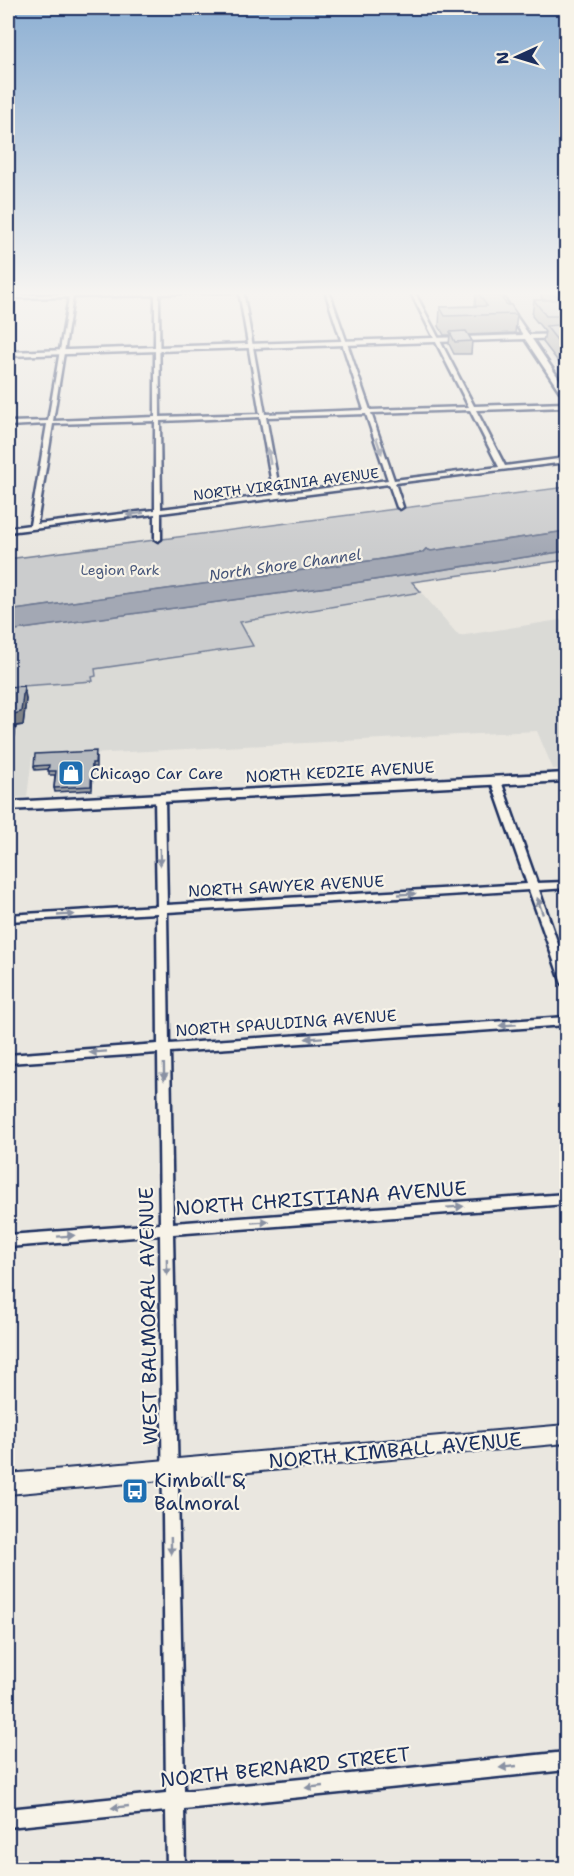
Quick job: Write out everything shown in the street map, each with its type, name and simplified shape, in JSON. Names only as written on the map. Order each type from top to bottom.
[{"type":"main road","points":[[556,379],[567,394]]},
{"type":"main road","name":"NORTH KEDZIE AVENUE","points":[[8,806],[567,777]]},
{"type":"street","points":[[33,527],[58,379]]},
{"type":"street","points":[[157,379],[158,538]]},
{"type":"street","points":[[256,379],[277,496]]},
{"type":"street","points":[[357,379],[400,507]]},
{"type":"street","points":[[457,379],[503,468]]},
{"type":"street","points":[[8,424],[567,405]]},
{"type":"street","name":"NORTH VIRGINIA AVENUE","points":[[8,530],[567,460]]},
{"type":"street","points":[[496,780],[567,981]]},
{"type":"street","name":"WEST BALMORAL AVENUE","points":[[160,798],[176,1869]]},
{"type":"street","name":"NORTH SAWYER AVENUE","points":[[8,918],[567,885]]},
{"type":"street","name":"NORTH SPAULDING AVENUE","points":[[8,1059],[567,1021]]},
{"type":"street","name":"NORTH CHRISTIANA AVENUE","points":[[8,1241],[567,1199]]},
{"type":"street","name":"NORTH KIMBALL AVENUE","points":[[8,1484],[567,1434]]},
{"type":"street","name":"NORTH BERNARD STREET","points":[[8,1818],[567,1761]]},
{"type":"shaded area","points":[[566,531],[566,551],[8,631],[8,611],[376,560],[422,553],[426,549],[431,551]]},
{"type":"shaded area","points":[[421,592],[459,636],[566,619],[566,768],[553,769],[537,731],[32,757],[27,797],[8,798],[8,642],[240,622]]},
{"type":"green space","name":"Legion Park","points":[[566,487],[566,531],[431,551],[426,549],[423,552],[376,560],[8,611],[8,559]]},
{"type":"green space","points":[[566,551],[566,560],[412,582],[421,592],[240,622],[253,646],[95,669],[96,676],[92,677],[93,681],[8,687],[8,631]]},
{"type":"building","points":[[8,684],[9,687],[24,686],[21,712],[14,714],[8,747]]},
{"type":"building","name":"Chicago Car Care","points":[[96,751],[95,763],[92,763],[91,786],[54,788],[56,771],[48,771],[49,765],[34,766],[35,754]]},
{"type":"place","name":"Chicago Car Care","points":[[71,773]]},
{"type":"place","name":"Kimball & Balmoral","points":[[135,1491]]},
{"type":"water label","name":"North Shore Channel","points":[[285,565]]}]
